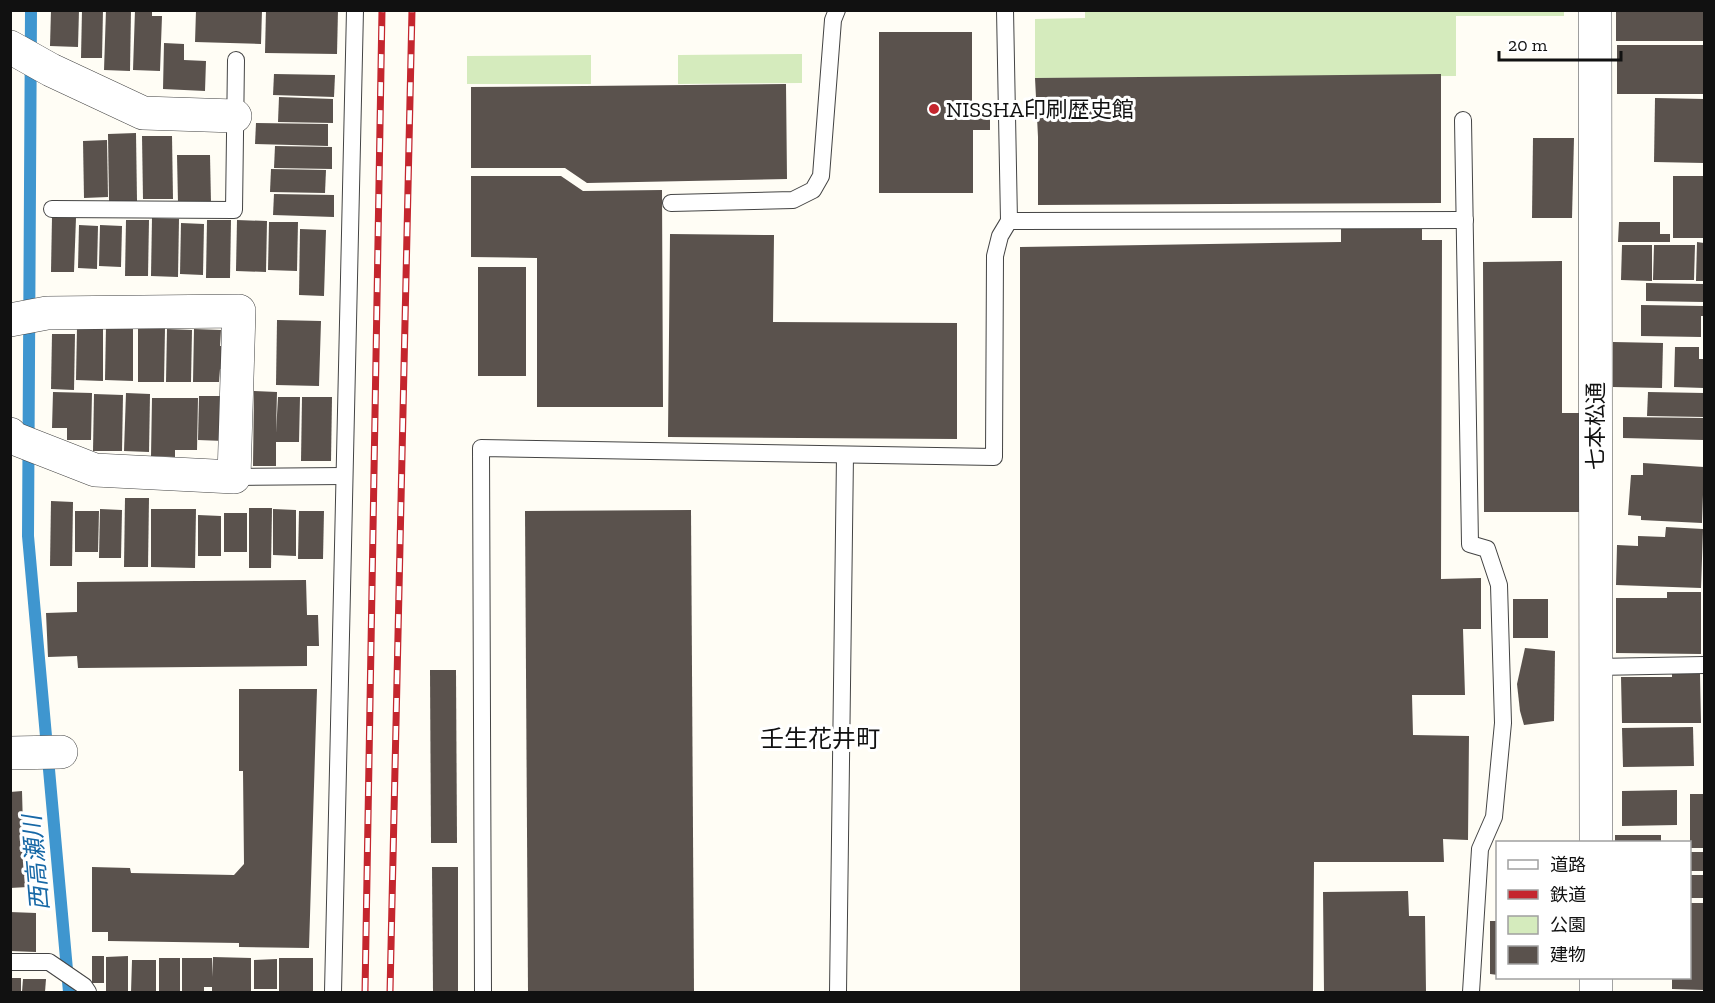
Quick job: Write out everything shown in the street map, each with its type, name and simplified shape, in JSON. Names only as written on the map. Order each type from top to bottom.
[{"type":"street","name":"七本松通","points":[[1595,10],[1596,841]]},
{"type":"street","points":[[10,47],[51,70],[143,113],[235,116]]},
{"type":"street","points":[[11,320],[47,313],[239,311],[234,477],[95,470],[12,436]]},
{"type":"street","points":[[14,752],[61,752]]},
{"type":"lane","points":[[333,993],[355,10]]},
{"type":"lane","points":[[671,203],[793,200],[813,190],[821,176],[833,20],[837,10]]},
{"type":"lane","points":[[483,993],[481,448],[994,457],[994,256],[1000,236],[1009,221],[1005,10]]},
{"type":"lane","points":[[52,209],[234,210],[236,60]]},
{"type":"lane","points":[[1463,120],[1470,544],[1487,549],[1499,585],[1503,723],[1494,817],[1480,849],[1471,993]]},
{"type":"lane","points":[[1009,221],[1465,220]]},
{"type":"lane","points":[[838,993],[844,454]]},
{"type":"lane","points":[[234,477],[344,476]]},
{"type":"lane","points":[[1596,667],[1704,665]]},
{"type":"lane","points":[[10,962],[49,962],[86,989]]},
{"type":"green space","points":[[1085,10],[1564,10],[1564,16],[1456,16],[1456,76],[1035,78],[1035,19],[1085,18]]},
{"type":"green space","points":[[802,54],[802,83],[678,84],[678,55]]},
{"type":"green space","points":[[591,55],[591,84],[467,84],[467,56]]},
{"type":"building","points":[[51,10],[79,10],[78,47],[50,46]]},
{"type":"building","points":[[82,10],[103,10],[102,58],[81,58]]},
{"type":"building","points":[[106,10],[131,10],[130,71],[104,70]]},
{"type":"building","points":[[135,10],[152,10],[152,16],[162,16],[160,71],[133,70]]},
{"type":"building","points":[[196,10],[262,10],[261,44],[195,42]]},
{"type":"building","points":[[266,10],[338,10],[337,54],[265,53]]},
{"type":"building","points":[[1704,10],[1704,41],[1616,41],[1616,11]]},
{"type":"building","name":"NISSHA印刷歴史館","points":[[879,32],[972,32],[972,103],[990,103],[990,130],[973,130],[973,193],[879,193]]},
{"type":"building","points":[[164,43],[184,44],[184,60],[206,61],[205,91],[163,89]]},
{"type":"building","points":[[1617,45],[1704,45],[1704,94],[1617,94]]},
{"type":"building","points":[[274,74],[335,75],[334,97],[273,95]]},
{"type":"building","points":[[1441,74],[1441,203],[1038,205],[1035,78]]},
{"type":"building","points":[[786,84],[787,179],[587,183],[565,168],[471,168],[471,87]]},
{"type":"building","points":[[279,97],[333,99],[333,123],[278,122]]},
{"type":"building","points":[[1655,98],[1704,99],[1704,163],[1654,162]]},
{"type":"building","points":[[256,123],[328,124],[328,146],[255,144]]},
{"type":"building","points":[[136,133],[137,201],[109,201],[108,134]]},
{"type":"building","points":[[142,136],[172,136],[173,199],[143,199]]},
{"type":"building","points":[[1533,138],[1574,138],[1572,218],[1532,218]]},
{"type":"building","points":[[107,140],[108,197],[84,198],[83,141]]},
{"type":"building","points":[[275,146],[332,147],[332,169],[274,168]]},
{"type":"building","points":[[177,155],[210,155],[211,203],[178,203]]},
{"type":"building","points":[[271,169],[326,170],[325,193],[270,192]]},
{"type":"building","points":[[471,176],[561,176],[583,191],[662,190],[663,407],[537,407],[537,258],[471,257]]},
{"type":"building","points":[[1673,176],[1704,176],[1704,238],[1673,238]]},
{"type":"building","points":[[274,194],[334,195],[334,217],[273,215]]},
{"type":"building","points":[[52,217],[76,218],[74,272],[51,272]]},
{"type":"building","points":[[152,218],[179,219],[178,277],[151,276]]},
{"type":"building","points":[[126,220],[149,220],[148,276],[125,276]]},
{"type":"building","points":[[207,220],[231,220],[230,278],[206,278]]},
{"type":"building","points":[[237,220],[267,221],[266,272],[236,271]]},
{"type":"building","points":[[269,222],[298,222],[297,271],[268,270]]},
{"type":"building","points":[[1619,222],[1660,222],[1660,234],[1670,234],[1670,242],[1618,242]]},
{"type":"building","points":[[181,223],[204,224],[203,275],[180,274]]},
{"type":"building","points":[[79,225],[98,226],[97,269],[78,268]]},
{"type":"building","points":[[100,225],[122,226],[121,267],[99,266]]},
{"type":"building","points":[[1341,227],[1422,227],[1422,240],[1442,240],[1441,579],[1481,578],[1481,629],[1463,629],[1465,695],[1412,695],[1413,735],[1469,736],[1468,840],[1443,839],[1444,862],[1314,862],[1313,992],[1020,992],[1020,247],[1341,242]]},
{"type":"building","points":[[300,229],[326,230],[324,296],[299,295]]},
{"type":"building","points":[[670,234],[774,235],[773,322],[957,323],[957,439],[668,437]]},
{"type":"building","points":[[1697,242],[1704,243],[1704,281],[1696,281]]},
{"type":"building","points":[[1622,245],[1652,245],[1652,281],[1621,280]]},
{"type":"building","points":[[1654,245],[1695,245],[1694,280],[1653,280]]},
{"type":"building","points":[[1562,261],[1562,413],[1582,413],[1580,512],[1484,512],[1483,262]]},
{"type":"building","points":[[478,267],[526,267],[526,376],[478,376]]},
{"type":"building","points":[[1646,283],[1704,284],[1704,302],[1646,301]]},
{"type":"building","points":[[1641,305],[1704,306],[1704,316],[1701,316],[1701,337],[1641,336]]},
{"type":"building","points":[[277,320],[321,321],[319,386],[276,385]]},
{"type":"building","points":[[106,326],[133,326],[133,381],[105,380]]},
{"type":"building","points":[[77,327],[103,327],[103,381],[76,380]]},
{"type":"building","points":[[138,328],[165,328],[164,382],[138,382]]},
{"type":"building","points":[[167,329],[192,330],[191,382],[166,382]]},
{"type":"building","points":[[194,329],[221,330],[220,346],[224,346],[224,369],[220,369],[219,382],[193,382]]},
{"type":"building","points":[[52,334],[75,334],[74,390],[51,389]]},
{"type":"building","points":[[1613,342],[1663,343],[1662,388],[1613,387]]},
{"type":"building","points":[[1675,347],[1699,347],[1699,359],[1704,359],[1704,388],[1674,387]]},
{"type":"building","points":[[254,391],[277,392],[276,433],[278,397],[300,397],[299,442],[276,442],[276,466],[253,466]]},
{"type":"building","points":[[53,392],[92,393],[91,440],[67,440],[67,428],[52,428]]},
{"type":"building","points":[[1648,392],[1704,393],[1704,417],[1647,416]]},
{"type":"building","points":[[126,393],[150,394],[149,452],[124,451]]},
{"type":"building","points":[[94,394],[123,395],[122,451],[93,451]]},
{"type":"building","points":[[199,396],[226,396],[224,441],[198,440]]},
{"type":"building","points":[[302,397],[332,397],[331,461],[301,461]]},
{"type":"building","points":[[152,398],[198,398],[197,450],[175,450],[175,457],[151,456]]},
{"type":"building","points":[[1623,417],[1704,418],[1704,440],[1623,438]]},
{"type":"building","points":[[1643,463],[1704,467],[1702,523],[1641,520],[1641,516],[1628,515],[1631,475],[1643,475]]},
{"type":"building","points":[[125,498],[149,498],[148,567],[124,567]]},
{"type":"building","points":[[51,501],[73,502],[72,566],[50,566]]},
{"type":"building","points":[[249,508],[272,508],[271,568],[249,568]]},
{"type":"building","points":[[100,509],[122,510],[121,558],[99,558]]},
{"type":"building","points":[[151,509],[196,509],[195,568],[151,567]]},
{"type":"building","points":[[273,509],[296,510],[296,556],[273,555]]},
{"type":"building","points":[[691,510],[694,992],[528,992],[525,511]]},
{"type":"building","points":[[75,511],[99,511],[98,552],[75,552]]},
{"type":"building","points":[[299,511],[324,511],[323,559],[298,559]]},
{"type":"building","points":[[224,513],[247,513],[247,552],[224,552]]},
{"type":"building","points":[[198,515],[221,516],[221,556],[198,556]]},
{"type":"building","points":[[1666,527],[1703,529],[1701,588],[1616,585],[1617,545],[1638,546],[1638,536],[1665,537]]},
{"type":"building","points":[[306,580],[307,615],[318,615],[319,646],[307,646],[307,666],[78,668],[77,656],[48,657],[46,613],[77,612],[77,582]]},
{"type":"building","points":[[1667,592],[1701,592],[1701,654],[1616,653],[1616,598],[1667,598]]},
{"type":"building","points":[[1513,599],[1548,599],[1548,638],[1513,638]]},
{"type":"building","points":[[1525,648],[1555,651],[1554,721],[1524,725],[1517,684]]},
{"type":"building","points":[[430,670],[456,670],[457,843],[431,843]]},
{"type":"building","points":[[1672,672],[1700,672],[1701,723],[1622,723],[1621,677],[1672,677]]},
{"type":"building","points":[[239,689],[317,689],[309,948],[239,947],[239,943],[108,941],[108,932],[92,932],[92,867],[130,868],[131,873],[234,875],[244,864],[243,771],[239,771]]},
{"type":"building","points":[[1693,727],[1694,766],[1623,767],[1622,728]]},
{"type":"building","points":[[1677,790],[1677,825],[1622,826],[1622,791]]},
{"type":"building","points":[[22,791],[24,864],[27,864],[28,887],[10,888],[10,792]]},
{"type":"building","points":[[1690,794],[1704,794],[1704,848],[1691,848]]},
{"type":"building","points":[[1615,835],[1661,835],[1661,841],[1615,841]]},
{"type":"building","points":[[1691,852],[1704,852],[1704,871],[1691,871]]},
{"type":"building","points":[[432,867],[458,867],[458,992],[433,992]]},
{"type":"building","points":[[1691,875],[1704,875],[1704,898],[1691,898]]},
{"type":"building","points":[[1408,891],[1409,916],[1425,916],[1426,992],[1324,992],[1323,892]]},
{"type":"building","points":[[1691,903],[1704,903],[1704,990],[1672,989],[1672,979],[1691,979]]},
{"type":"building","points":[[10,912],[36,913],[36,952],[10,951]]},
{"type":"building","points":[[1490,921],[1496,921],[1496,975],[1490,974]]},
{"type":"building","points":[[92,956],[104,956],[104,983],[92,983]]},
{"type":"building","points":[[128,956],[128,992],[106,992],[106,957]]},
{"type":"building","points":[[213,957],[251,958],[251,992],[212,992],[212,987],[204,987],[204,992],[182,992],[182,958],[212,958],[212,977]]},
{"type":"building","points":[[159,958],[180,958],[180,992],[159,992]]},
{"type":"building","points":[[279,958],[313,958],[313,992],[279,992]]},
{"type":"building","points":[[277,959],[277,989],[254,989],[254,960]]},
{"type":"building","points":[[132,960],[156,960],[156,992],[131,992]]},
{"type":"building","points":[[10,978],[21,978],[21,992],[10,992]]},
{"type":"building","points":[[23,979],[46,979],[45,992],[22,992]]},
{"type":"waterway","name":"西高瀬川","points":[[31,10],[28,536],[69,992]]},
{"type":"railway","points":[[365,992],[382,10]]},
{"type":"railway","points":[[390,992],[412,10]]},
{"type":"place","name":"NISSHA印刷歴史館","points":[[934,109]]},
{"type":"district","name":"壬生花井町","points":[[820,739]]}]
